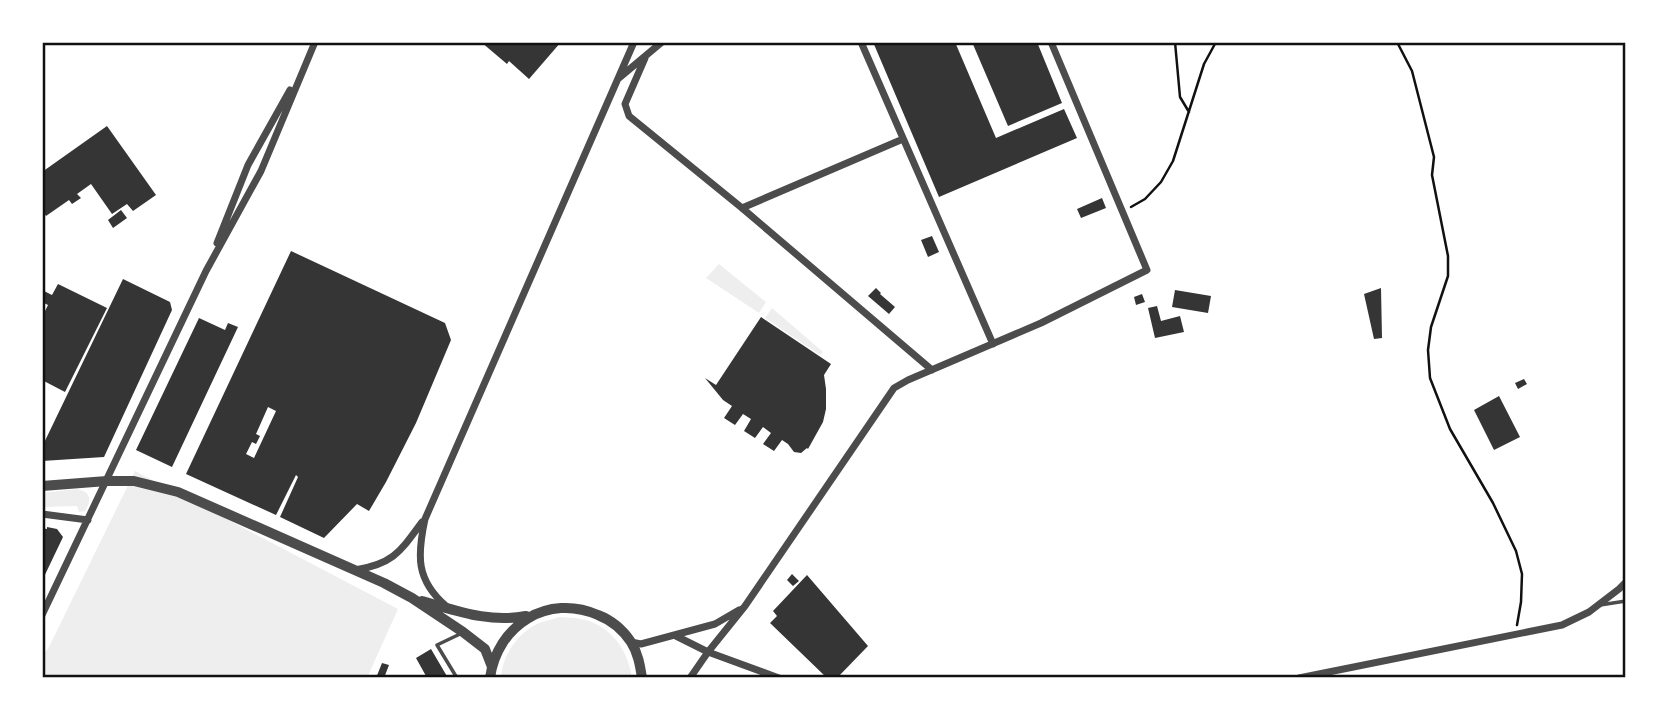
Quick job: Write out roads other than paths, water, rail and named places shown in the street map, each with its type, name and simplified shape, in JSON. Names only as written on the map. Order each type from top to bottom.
[{"type":"street","points":[[42,615],[206,271],[261,171],[315,42]]},
{"type":"street","points":[[449,609],[432,591],[419,562],[425,519],[634,42]]},
{"type":"street","points":[[616,81],[662,42]]},
{"type":"street","points":[[861,42],[993,344]]},
{"type":"street","points":[[690,678],[745,606],[894,388],[1041,323],[1147,270],[1051,42]]},
{"type":"street","points":[[645,58],[625,104],[629,116],[932,370]]},
{"type":"street","points":[[206,271],[248,164],[304,65]]},
{"type":"street","points":[[742,208],[903,139]]},
{"type":"street","points":[[42,486],[134,481],[178,492],[354,570],[384,572]]},
{"type":"street","points":[[42,514],[88,520]]},
{"type":"street","points":[[384,572],[425,519]]},
{"type":"street","points":[[354,570],[374,567],[384,572],[412,598],[485,649],[492,667]]},
{"type":"street","points":[[1299,678],[1562,625],[1590,612],[1626,582]]},
{"type":"street","points":[[412,598],[492,619],[509,620],[569,607],[588,610],[605,617],[631,642],[640,661],[642,678]]},
{"type":"street","points":[[631,642],[641,644],[715,624],[745,606]]},
{"type":"street","points":[[490,678],[500,645],[515,627],[534,615]]},
{"type":"street","points":[[675,636],[708,652],[779,678]]},
{"type":"lane","points":[[1598,605],[1626,601]]},
{"type":"lane","points":[[457,678],[437,645],[463,632]]}]
